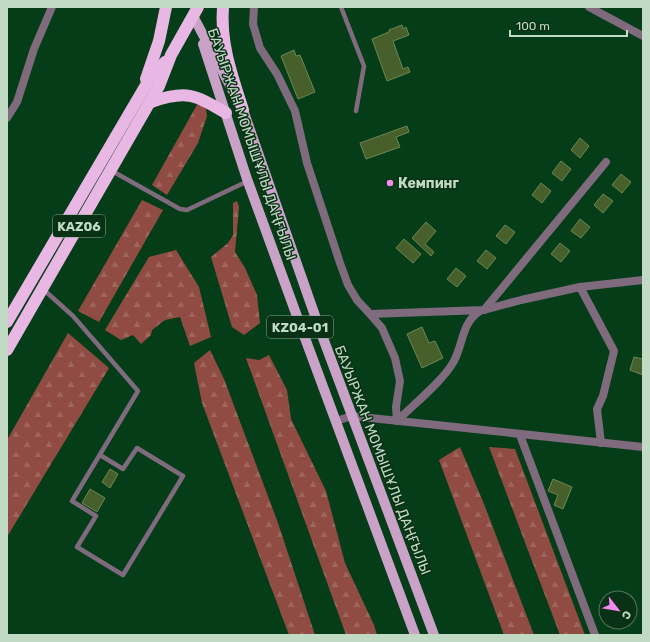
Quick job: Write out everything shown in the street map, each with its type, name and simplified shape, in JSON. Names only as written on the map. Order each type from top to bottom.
[{"type":"highway","points":[[166,7],[146,98],[174,95],[193,96],[226,112]]},
{"type":"highway","name":"KZ04-01","points":[[223,7],[222,24],[225,48],[243,110]]},
{"type":"highway","name":"KАZ06","points":[[7,350],[111,170],[146,98],[149,80],[171,55],[194,10]]},
{"type":"highway","name":"KАZ06","points":[[7,322],[146,98]]},
{"type":"main road","name":"БАУЫРЖАН МОМЫШҰЛЫ ДАҢҒЫЛЫ","points":[[194,10],[243,110],[312,308],[434,635]]},
{"type":"main road","name":"БАУЫРЖАН МОМЫШҰЛЫ ДАҢҒЫЛЫ","points":[[194,10],[248,181],[415,635]]},
{"type":"street","points":[[7,118],[17,102],[34,48],[52,7]]},
{"type":"street","points":[[254,7],[253,24],[260,48],[277,74],[295,111],[307,163],[348,285],[356,300],[382,328],[395,358],[400,380],[396,407],[398,421]]},
{"type":"street","points":[[595,8],[643,36]]},
{"type":"street","points":[[398,421],[447,372],[454,361],[466,324],[473,315],[482,310],[606,162]]},
{"type":"street","points":[[370,314],[482,310],[580,287],[643,280]]},
{"type":"street","points":[[580,287],[614,351],[603,396],[597,409],[601,443]]},
{"type":"street","points":[[336,421],[352,416],[643,447]]},
{"type":"street","points":[[520,435],[595,635]]},
{"type":"lane","points":[[341,7],[364,66],[356,111]]},
{"type":"lane","points":[[111,170],[180,209],[186,210],[248,181]]},
{"type":"lane","points":[[42,289],[73,316],[138,390],[72,501],[96,516],[77,547],[123,575],[183,476],[137,448],[123,469],[100,455]]},
{"type":"green space","points":[[205,102],[207,116],[198,143],[167,195],[152,185],[198,103]]},
{"type":"green space","points":[[142,200],[163,210],[99,322],[78,311]]},
{"type":"green space","points":[[237,201],[239,207],[235,252],[245,268],[257,295],[260,323],[244,335],[232,327],[211,257],[228,243],[233,235],[233,203]]},
{"type":"green space","points":[[176,250],[199,287],[211,337],[190,346],[180,317],[165,320],[152,330],[151,335],[141,344],[133,335],[121,340],[105,330],[149,257]]},
{"type":"green space","points":[[68,333],[109,368],[7,537],[7,440]]},
{"type":"green space","points":[[210,350],[224,379],[278,523],[315,635],[289,635],[202,403],[194,363]]},
{"type":"green space","points":[[269,355],[287,390],[291,419],[326,491],[345,563],[374,625],[377,635],[346,635],[246,358],[259,360]]},
{"type":"green space","points":[[460,447],[484,504],[534,635],[504,635],[439,460]]},
{"type":"green space","points":[[489,447],[515,449],[585,635],[560,635]]},
{"type":"building","points":[[402,25],[403,29],[406,27],[409,35],[393,41],[403,69],[408,67],[410,72],[387,81],[372,39]]},
{"type":"building","points":[[294,50],[296,56],[300,55],[315,92],[298,99],[281,56]]},
{"type":"building","points":[[407,126],[409,132],[396,137],[400,147],[366,159],[360,143]]},
{"type":"building","points":[[580,138],[589,146],[580,158],[571,150]]},
{"type":"building","points":[[561,161],[571,169],[562,181],[552,173]]},
{"type":"building","points":[[621,174],[631,182],[622,193],[612,185]]},
{"type":"building","points":[[541,183],[551,191],[542,203],[532,195]]},
{"type":"building","points":[[603,194],[613,201],[603,213],[594,205]]},
{"type":"building","points":[[580,219],[590,227],[581,238],[571,231]]},
{"type":"building","points":[[426,222],[436,231],[425,244],[434,252],[431,256],[412,238]]},
{"type":"building","points":[[505,225],[515,232],[506,244],[496,236]]},
{"type":"building","points":[[404,239],[421,254],[413,263],[396,248]]},
{"type":"building","points":[[560,243],[570,251],[561,262],[551,254]]},
{"type":"building","points":[[486,250],[496,258],[487,269],[477,261]]},
{"type":"building","points":[[456,268],[466,276],[457,287],[447,279]]},
{"type":"building","points":[[422,327],[429,343],[435,341],[443,358],[422,368],[407,334]]},
{"type":"building","points":[[634,357],[643,359],[643,375],[630,370]]},
{"type":"building","points":[[110,469],[118,474],[110,488],[102,482]]},
{"type":"building","points":[[553,479],[572,487],[563,509],[554,505],[558,495],[548,491]]},
{"type":"building","points":[[90,489],[105,498],[97,512],[82,503]]},
{"type":"place","name":"Кемпинг","points":[[390,183]]}]
